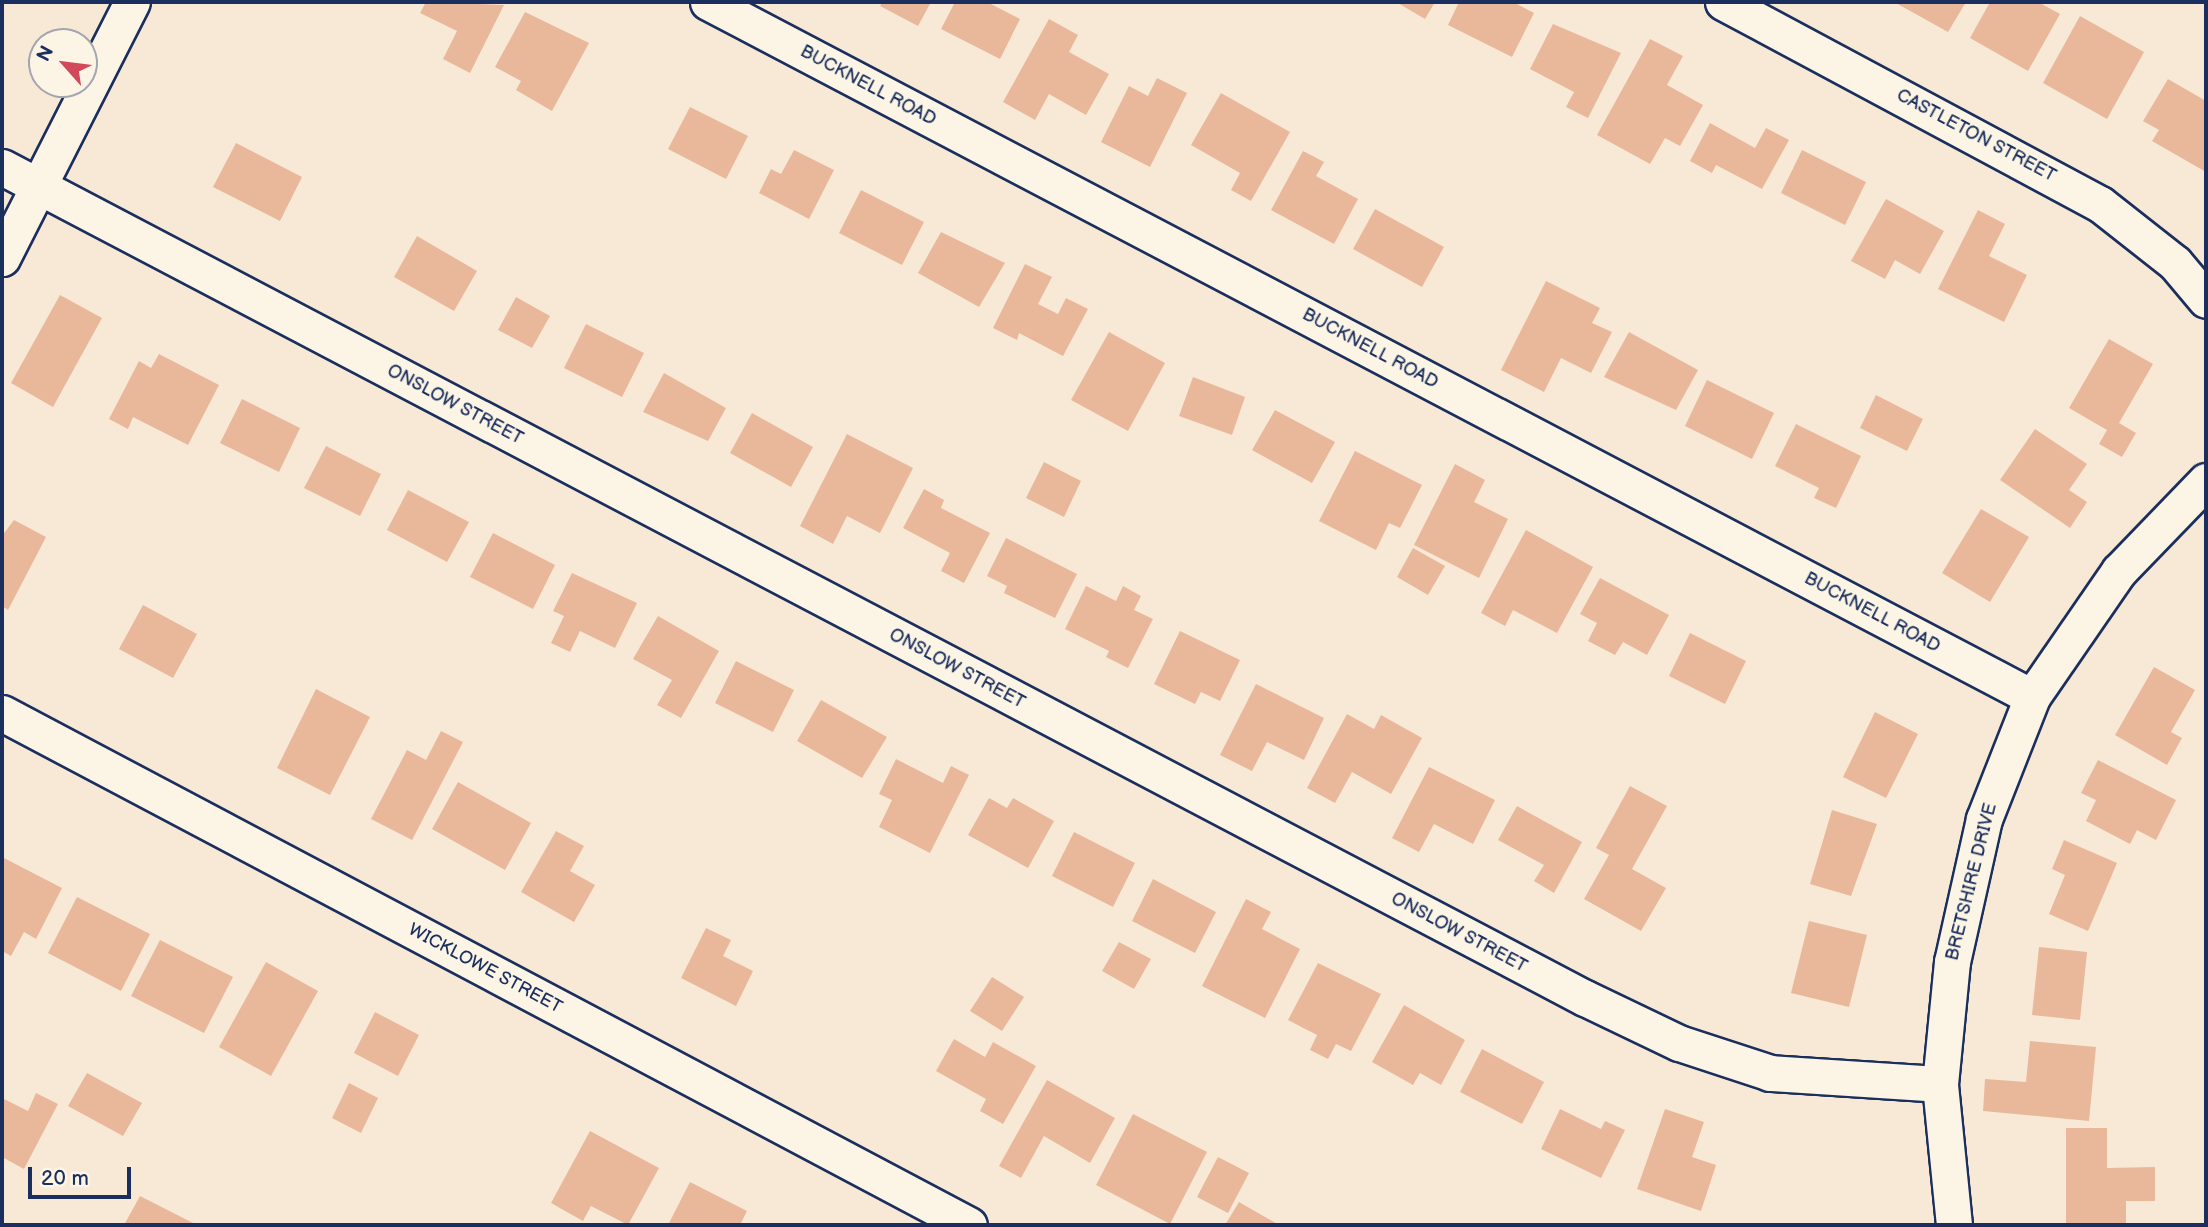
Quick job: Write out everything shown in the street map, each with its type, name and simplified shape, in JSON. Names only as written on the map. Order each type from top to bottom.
[{"type":"street","points":[[2,258],[132,2]]},
{"type":"street","name":"BUCKNELL ROAD","points":[[708,2],[2032,697]]},
{"type":"street","name":"CASTLETON STREET","points":[[1723,2],[2100,204],[2175,263],[2206,300]]},
{"type":"street","name":"ONSLOW STREET","points":[[2,167],[1632,1021],[1770,1073],[1940,1084]]},
{"type":"street","name":"BRETSHIRE DRIVE","points":[[1954,1225],[1940,1084],[1952,962],[1984,819],[2032,697],[2119,572],[2206,481]]},
{"type":"street","name":"WICKLOWE STREET","points":[[2,713],[969,1225]]},
{"type":"building","points":[[426,2],[504,5],[470,73],[443,59],[457,31],[420,13]]},
{"type":"building","points":[[883,2],[931,2],[918,26],[880,6]]},
{"type":"building","points":[[955,2],[987,2],[1020,19],[1000,59],[941,29]]},
{"type":"building","points":[[1396,2],[1435,2],[1425,19]]},
{"type":"building","points":[[1459,2],[1513,2],[1534,13],[1512,57],[1448,25]]},
{"type":"building","points":[[1894,2],[1966,2],[1948,32]]},
{"type":"building","points":[[1990,2],[2038,2],[2060,14],[2028,71],[1970,38]]},
{"type":"building","points":[[525,12],[589,43],[552,111],[516,90],[521,81],[495,67]]},
{"type":"building","points":[[2080,16],[2144,52],[2107,119],[2043,83]]},
{"type":"building","points":[[1049,19],[1078,35],[1069,52],[1109,74],[1086,115],[1049,94],[1035,120],[1003,102]]},
{"type":"building","points":[[1553,24],[1621,53],[1588,118],[1566,107],[1574,92],[1530,69]]},
{"type":"building","points":[[1650,39],[1683,56],[1667,85],[1703,105],[1680,146],[1665,138],[1650,164],[1597,135]]},
{"type":"building","points":[[1157,78],[1187,93],[1150,167],[1101,142],[1129,86],[1148,96]]},
{"type":"building","points":[[2168,79],[2206,101],[2206,172],[2152,141],[2159,130],[2143,121]]},
{"type":"building","points":[[1221,93],[1290,132],[1251,201],[1231,190],[1240,173],[1191,145]]},
{"type":"building","points":[[690,107],[748,136],[726,179],[668,149]]},
{"type":"building","points":[[1710,123],[1755,148],[1766,128],[1789,140],[1762,189],[1716,165],[1712,173],[1690,161]]},
{"type":"building","points":[[236,143],[302,177],[280,221],[213,187]]},
{"type":"building","points":[[794,150],[834,170],[809,219],[759,193],[771,169],[781,174]]},
{"type":"building","points":[[1802,150],[1866,182],[1845,225],[1781,193]]},
{"type":"building","points":[[1303,151],[1324,162],[1316,176],[1358,199],[1334,244],[1271,210]]},
{"type":"building","points":[[861,190],[924,222],[902,265],[839,233]]},
{"type":"building","points":[[1886,199],[1944,231],[1920,274],[1895,260],[1885,279],[1851,261]]},
{"type":"building","points":[[1375,209],[1444,247],[1422,287],[1353,249]]},
{"type":"building","points":[[1978,210],[2005,224],[1989,256],[2027,275],[2004,322],[1938,289]]},
{"type":"building","points":[[941,232],[1005,263],[979,307],[918,273]]},
{"type":"building","points":[[417,236],[477,271],[454,311],[394,277]]},
{"type":"building","points":[[1025,264],[1052,277],[1038,304],[1058,314],[1066,298],[1088,309],[1063,356],[1019,333],[1017,340],[993,328]]},
{"type":"building","points":[[1546,281],[1600,308],[1592,323],[1612,332],[1591,373],[1561,358],[1544,392],[1501,370]]},
{"type":"building","points":[[60,295],[102,318],[53,407],[11,383]]},
{"type":"building","points":[[516,297],[550,316],[532,348],[498,330]]},
{"type":"building","points":[[586,324],[644,353],[622,397],[564,368]]},
{"type":"building","points":[[1109,332],[1165,363],[1128,431],[1071,400]]},
{"type":"building","points":[[1629,332],[1698,370],[1676,410],[1604,377]]},
{"type":"building","points":[[2109,339],[2153,364],[2119,423],[2136,433],[2122,457],[2099,444],[2107,430],[2069,408]]},
{"type":"building","points":[[159,354],[219,385],[188,445],[133,417],[128,429],[109,419],[139,361],[151,368]]},
{"type":"building","points":[[664,373],[726,408],[708,441],[643,412]]},
{"type":"building","points":[[1193,377],[1245,397],[1232,435],[1179,416]]},
{"type":"building","points":[[1707,380],[1774,413],[1752,459],[1685,426]]},
{"type":"building","points":[[1876,395],[1923,419],[1907,451],[1860,428]]},
{"type":"building","points":[[242,399],[300,428],[279,472],[220,443]]},
{"type":"building","points":[[1275,410],[1335,442],[1312,483],[1252,450]]},
{"type":"building","points":[[752,413],[813,447],[791,487],[730,453]]},
{"type":"building","points":[[1796,424],[1861,456],[1836,508],[1814,498],[1819,488],[1775,466]]},
{"type":"building","points":[[2035,429],[2087,464],[2069,490],[2087,502],[2070,528],[2000,480]]},
{"type":"building","points":[[847,434],[913,468],[880,533],[847,516],[833,544],[800,526]]},
{"type":"building","points":[[326,446],[381,474],[360,516],[304,488]]},
{"type":"building","points":[[1355,451],[1422,485],[1400,528],[1389,523],[1376,550],[1319,521]]},
{"type":"building","points":[[1044,462],[1081,481],[1064,517],[1026,498]]},
{"type":"building","points":[[1455,464],[1485,480],[1474,502],[1508,519],[1479,578],[1414,545]]},
{"type":"building","points":[[924,489],[944,500],[941,508],[990,533],[964,583],[941,571],[950,553],[903,528]]},
{"type":"building","points":[[408,490],[469,522],[447,562],[387,530]]},
{"type":"building","points":[[1981,509],[2029,537],[1990,602],[1942,573]]},
{"type":"building","points":[[14,520],[46,537],[8,610],[2,606],[2,536]]},
{"type":"building","points":[[1526,530],[1593,567],[1557,633],[1513,610],[1505,626],[1481,613]]},
{"type":"building","points":[[493,533],[555,565],[533,609],[470,577]]},
{"type":"building","points":[[1006,538],[1077,574],[1055,618],[1004,593],[1007,586],[987,576]]},
{"type":"building","points":[[1413,548],[1445,566],[1428,595],[1397,577]]},
{"type":"building","points":[[572,573],[637,603],[615,648],[580,631],[570,652],[551,643],[564,616],[553,611]]},
{"type":"building","points":[[1600,578],[1669,615],[1647,655],[1623,642],[1615,655],[1588,641],[1597,623],[1580,614]]},
{"type":"building","points":[[1086,586],[1116,601],[1123,586],[1141,596],[1134,610],[1153,619],[1128,668],[1106,657],[1109,651],[1065,629]]},
{"type":"building","points":[[143,605],[197,634],[173,678],[119,649]]},
{"type":"building","points":[[658,616],[719,651],[681,718],[657,705],[672,680],[633,659]]},
{"type":"building","points":[[1180,631],[1240,660],[1220,701],[1201,692],[1195,704],[1154,684]]},
{"type":"building","points":[[1690,633],[1746,661],[1725,704],[1669,676]]},
{"type":"building","points":[[736,661],[794,690],[773,732],[715,703]]},
{"type":"building","points":[[2154,667],[2195,690],[2171,732],[2182,738],[2167,765],[2115,735]]},
{"type":"building","points":[[1256,684],[1324,718],[1304,760],[1267,742],[1252,771],[1220,755]]},
{"type":"building","points":[[316,689],[370,717],[330,795],[277,768]]},
{"type":"building","points":[[821,700],[887,737],[862,778],[797,741]]},
{"type":"building","points":[[1875,712],[1918,734],[1886,798],[1843,777]]},
{"type":"building","points":[[1347,714],[1374,729],[1381,715],[1422,738],[1391,794],[1352,772],[1335,803],[1307,788]]},
{"type":"building","points":[[441,731],[463,742],[412,840],[371,819],[407,750],[426,760]]},
{"type":"building","points":[[896,759],[943,783],[951,766],[969,775],[930,853],[879,827],[892,800],[879,794]]},
{"type":"building","points":[[2098,760],[2176,800],[2156,840],[2137,830],[2130,844],[2086,821],[2096,800],[2081,793]]},
{"type":"building","points":[[1429,767],[1495,800],[1473,844],[1434,824],[1419,852],[1392,838]]},
{"type":"building","points":[[458,782],[531,823],[505,870],[432,829]]},
{"type":"building","points":[[1630,786],[1667,806],[1632,869],[1666,888],[1641,931],[1584,899],[1609,855],[1596,848]]},
{"type":"building","points":[[989,798],[1007,808],[1013,798],[1054,821],[1028,868],[968,835]]},
{"type":"building","points":[[1517,806],[1582,842],[1554,893],[1534,881],[1544,865],[1498,840]]},
{"type":"building","points":[[1832,810],[1877,824],[1851,896],[1810,884]]},
{"type":"building","points":[[556,831],[584,846],[570,871],[595,885],[574,922],[521,892]]},
{"type":"building","points":[[1074,832],[1135,863],[1113,907],[1052,876]]},
{"type":"building","points":[[2064,840],[2117,863],[2088,931],[2049,914],[2065,875],[2052,869]]},
{"type":"building","points":[[2,857],[62,888],[36,939],[24,932],[11,956],[2,951]]},
{"type":"building","points":[[1153,879],[1216,912],[1195,953],[1132,921]]},
{"type":"building","points":[[77,897],[150,934],[121,991],[48,953]]},
{"type":"building","points":[[1246,899],[1271,912],[1262,929],[1300,949],[1265,1018],[1202,986]]},
{"type":"building","points":[[1809,921],[1867,935],[1849,1007],[1791,993]]},
{"type":"building","points":[[706,928],[731,940],[723,956],[753,971],[736,1006],[681,978]]},
{"type":"building","points":[[160,940],[233,977],[204,1033],[131,996]]},
{"type":"building","points":[[1119,942],[1151,959],[1134,989],[1102,971]]},
{"type":"building","points":[[2039,947],[2087,952],[2080,1020],[2032,1015]]},
{"type":"building","points":[[266,962],[318,991],[271,1076],[219,1047]]},
{"type":"building","points":[[1318,963],[1381,994],[1351,1051],[1336,1044],[1328,1059],[1310,1050],[1317,1035],[1288,1020]]},
{"type":"building","points":[[992,977],[1024,997],[1002,1031],[970,1011]]},
{"type":"building","points":[[1404,1005],[1465,1040],[1441,1085],[1420,1073],[1413,1085],[1372,1062]]},
{"type":"building","points":[[375,1012],[419,1035],[398,1076],[354,1053]]},
{"type":"building","points":[[954,1039],[985,1057],[993,1042],[1036,1066],[1003,1124],[980,1111],[986,1099],[936,1071]]},
{"type":"building","points":[[2030,1041],[2096,1047],[2089,1121],[1983,1111],[1985,1079],[2026,1082]]},
{"type":"building","points":[[1482,1049],[1544,1082],[1522,1124],[1460,1092]]},
{"type":"building","points":[[87,1073],[142,1103],[123,1136],[68,1106]]},
{"type":"building","points":[[1047,1080],[1115,1118],[1090,1163],[1044,1136],[1021,1178],[999,1166]]},
{"type":"building","points":[[349,1083],[378,1098],[361,1133],[332,1118]]},
{"type":"building","points":[[36,1093],[58,1104],[24,1169],[2,1157],[2,1098],[28,1111]]},
{"type":"building","points":[[1560,1109],[1601,1129],[1605,1121],[1625,1130],[1601,1178],[1541,1149]]},
{"type":"building","points":[[1665,1109],[1704,1122],[1692,1157],[1716,1165],[1701,1211],[1637,1189]]},
{"type":"building","points":[[1133,1114],[1207,1152],[1170,1224],[1096,1185]]},
{"type":"building","points":[[2066,1128],[2107,1128],[2107,1168],[2155,1167],[2155,1201],[2126,1201],[2126,1225],[2066,1225]]},
{"type":"building","points":[[590,1131],[659,1168],[628,1225],[591,1206],[583,1221],[551,1203]]},
{"type":"building","points":[[1218,1157],[1249,1173],[1228,1213],[1197,1197]]},
{"type":"building","points":[[690,1182],[747,1211],[740,1225],[668,1225]]},
{"type":"building","points":[[140,1196],[197,1225],[124,1225]]},
{"type":"building","points":[[1239,1202],[1279,1225],[1225,1225]]}]
